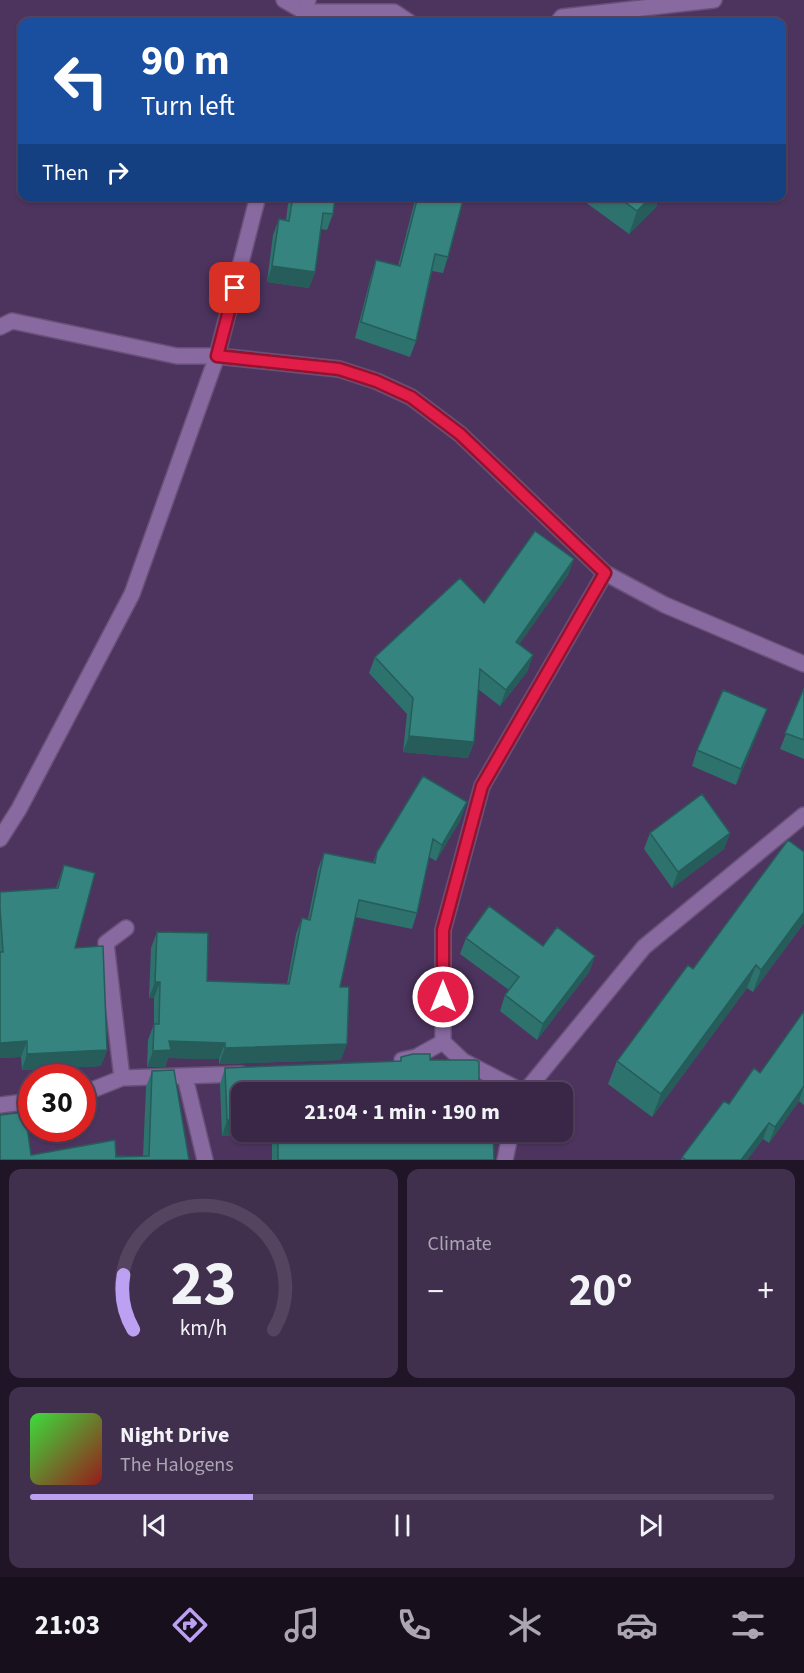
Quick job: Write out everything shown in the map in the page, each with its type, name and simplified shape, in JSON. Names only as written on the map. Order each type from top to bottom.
[{"type":"street","points":[[284,0],[305,11],[394,12],[403,18]]},
{"type":"street","points":[[561,18],[714,0]]},
{"type":"street","points":[[0,839],[19,809],[132,594],[217,356],[257,201]]},
{"type":"street","points":[[0,327],[12,321],[177,356],[217,356],[339,369],[376,381],[411,397],[460,434],[605,573],[665,605],[804,664]]},
{"type":"street","points":[[504,1082],[463,1061],[443,1042],[443,930],[482,786],[605,573]]},
{"type":"street","points":[[532,1082],[644,947],[804,815]]},
{"type":"street","points":[[122,1078],[106,943],[126,928]]},
{"type":"street","points":[[386,1065],[416,1056],[443,1042]]},
{"type":"street","points":[[96,1088],[122,1078],[257,1073]]},
{"type":"street","points":[[185,1077],[205,1160]]},
{"type":"street","points":[[0,1106],[18,1103]]},
{"type":"street","points":[[506,1160],[509,1142]]},
{"type":"building","points":[[292,201],[334,201],[333,214],[323,213],[315,272],[272,266],[279,219],[289,221]]},
{"type":"building","points":[[417,201],[463,201],[448,257],[435,254],[416,341],[361,322],[376,260],[400,266]]},
{"type":"building","points":[[624,201],[647,201],[637,211]]},
{"type":"building","points":[[535,531],[574,559],[516,642],[533,655],[506,690],[480,669],[474,742],[409,736],[413,698],[375,657],[460,578],[484,603]]},
{"type":"building","points":[[804,688],[804,740],[785,733]]},
{"type":"building","points":[[723,690],[767,709],[741,769],[697,750]]},
{"type":"building","points":[[423,776],[467,802],[442,845],[433,839],[417,913],[359,900],[340,987],[349,987],[347,1044],[225,1048],[225,1043],[169,1041],[171,1050],[153,1051],[154,1024],[159,1024],[160,982],[155,982],[157,932],[208,933],[207,981],[289,984],[302,918],[310,920],[324,853],[375,863],[377,852]]},
{"type":"building","points":[[702,794],[730,833],[678,872],[650,833]]},
{"type":"building","points":[[788,840],[804,852],[804,912],[761,970],[756,965],[661,1094],[617,1061],[688,965],[693,969]]},
{"type":"building","points":[[64,865],[95,873],[75,948],[103,946],[107,1050],[27,1054],[27,1041],[0,1043],[0,952],[3,952],[0,892],[58,888]]},
{"type":"building","points":[[489,906],[543,946],[557,927],[595,956],[543,1024],[505,995],[519,977],[466,938]]},
{"type":"building","points":[[804,1011],[804,1086],[775,1127],[769,1123],[741,1160],[686,1160],[682,1157],[724,1101],[729,1104],[754,1068],[760,1073]]},
{"type":"building","points":[[430,1054],[430,1060],[476,1060],[479,1062],[479,1081],[491,1082],[231,1082],[231,1120],[227,1120],[225,1068],[401,1061],[401,1057]]},
{"type":"building","points":[[174,1070],[189,1160],[0,1160],[0,1115],[18,1113],[18,1142],[29,1142],[31,1155],[115,1140],[116,1157],[149,1156],[152,1071]]},
{"type":"building","points":[[278,1142],[493,1142],[494,1160],[278,1160]]},
{"type":"route","points":[[235,288],[217,356],[339,369],[376,381],[411,397],[460,434],[605,573],[482,786],[443,930],[443,997]]}]
